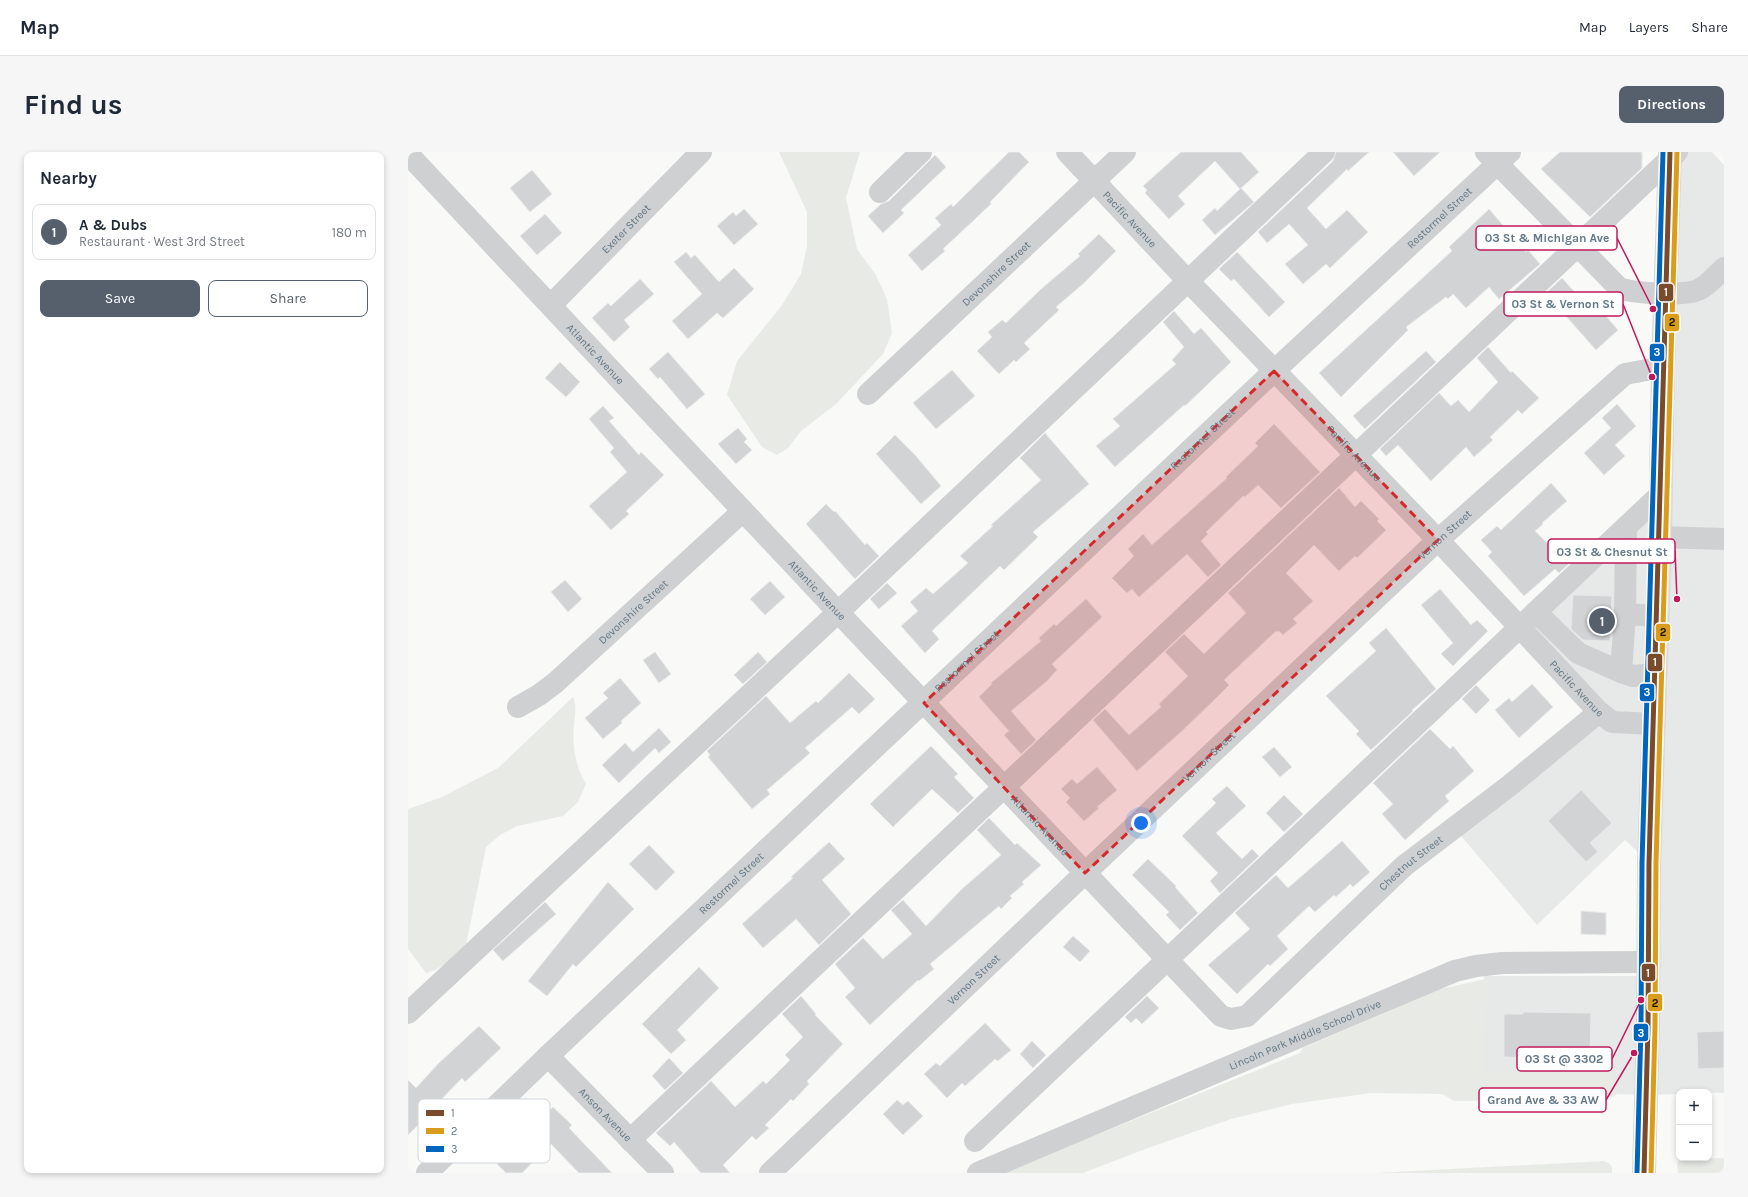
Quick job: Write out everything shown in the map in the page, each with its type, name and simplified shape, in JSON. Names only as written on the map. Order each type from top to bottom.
[{"type":"main road","points":[[1644,1173],[1648,1026],[1647,962],[1658,616],[1665,292],[1672,154]]},
{"type":"street","name":"Exeter Street","points":[[551,305],[701,152]]},
{"type":"street","points":[[880,192],[921,152]]},
{"type":"street","name":"Pacific Avenue","points":[[1067,152],[1274,371],[1438,540],[1599,712],[1612,722],[1654,724]]},
{"type":"street","name":"Devonshire Street","points":[[868,394],[1125,152]]},
{"type":"street","points":[[408,1013],[838,612],[1324,152]]},
{"type":"street","name":"Atlantic Avenue","points":[[408,154],[1213,1009],[1221,1016],[1231,1019]]},
{"type":"street","points":[[630,1140],[1579,246],[1672,154]]},
{"type":"street","points":[[1498,156],[1579,246],[1622,290],[1689,293],[1698,290],[1724,268]]},
{"type":"street","name":"Restormel Street","points":[[504,1099],[924,703],[1498,156]]},
{"type":"street","name":"Vernon Street","points":[[770,1173],[1438,540],[1625,374],[1663,367]]},
{"type":"street","points":[[975,1141],[1661,494]]},
{"type":"street","name":"Devonshire Street","points":[[518,707],[539,695],[555,683],[743,511]]},
{"type":"street","points":[[1622,672],[1625,614],[1626,527]]},
{"type":"street","points":[[1660,536],[1724,539]]},
{"type":"street","points":[[1536,612],[1578,653],[1633,676],[1656,674]]},
{"type":"street","points":[[1625,614],[1658,616]]},
{"type":"street","name":"Chestnut Street","points":[[1231,1019],[1247,1016],[1254,1011],[1404,866],[1509,786],[1599,712]]},
{"type":"street","name":"Lincoln Park Middle School Drive","points":[[978,1173],[1455,971],[1476,966],[1502,963],[1647,962]]},
{"type":"street","name":"Anson Avenue","points":[[548,1056],[663,1173]]},
{"type":"street","name":"Restormel Street","points":[[427,1173],[437,1163]]},
{"type":"highlighted area","points":[[1274,371],[1438,540],[1085,873],[924,703]]},
{"type":"shaded area","points":[[779,152],[860,152],[846,198],[857,249],[876,275],[887,299],[892,333],[883,354],[869,369],[836,404],[801,431],[788,448],[777,455],[762,447],[727,395],[737,361],[782,305],[801,274],[807,246],[807,212]]},
{"type":"shaded area","points":[[1670,152],[1712,152],[1724,165],[1724,1093],[1712,1093],[1712,1089],[1676,1089],[1676,1094],[1645,1095],[1478,1090],[1484,976],[1648,976],[1649,863],[1625,840],[1537,925],[1455,829],[1599,712],[1520,627],[1660,495]]},
{"type":"shaded area","points":[[573,697],[575,707],[573,732],[575,755],[579,770],[586,784],[578,802],[563,816],[517,826],[500,835],[486,847],[466,945],[448,962],[435,970],[426,973],[408,949],[408,809],[442,797],[498,768]]},
{"type":"shaded area","points":[[1486,979],[1488,982],[1483,1072],[1606,1072],[1617,1083],[1616,1095],[1613,1097],[1454,1101],[1442,1094],[1371,1093],[1292,1104],[1231,1119],[1148,1148],[1083,1173],[1001,1173],[1300,1053],[1303,1048],[1440,989]]},
{"type":"shaded area","points":[[1712,1158],[1724,1158],[1724,1173],[1678,1173],[1677,1164],[1679,1161],[1712,1161]]},
{"type":"shaded area","points":[[1603,1161],[1609,1163],[1612,1167],[1612,1173],[1375,1173]]},
{"type":"building","points":[[1009,152],[1019,152],[1029,162],[990,202],[991,204],[943,249],[945,251],[922,271],[908,255],[941,225],[935,218],[951,204],[953,207]]},
{"type":"building","points":[[1181,152],[1241,152],[1259,172],[1240,189],[1215,161],[1178,196],[1185,204],[1169,219],[1145,193],[1147,190],[1143,186]]},
{"type":"building","points":[[1336,152],[1369,152],[1348,171],[1347,169],[1307,208],[1326,229],[1347,210],[1368,232],[1330,268],[1326,264],[1303,284],[1285,264],[1308,245],[1289,224],[1267,243],[1258,232],[1333,161]]},
{"type":"building","points":[[1393,152],[1440,152],[1414,176]]},
{"type":"building","points":[[1560,152],[1642,152],[1642,168],[1590,217],[1541,169]]},
{"type":"building","points":[[935,155],[946,167],[901,210],[904,213],[883,233],[868,216],[881,204],[889,201]]},
{"type":"building","points":[[532,170],[552,194],[530,212],[510,188]]},
{"type":"building","points":[[1241,188],[1254,202],[1215,235],[1202,220],[1215,208],[1217,211]]},
{"type":"building","points":[[744,209],[758,224],[734,245],[717,226],[733,212],[736,216]]},
{"type":"building","points":[[1489,209],[1526,252],[1528,250],[1540,264],[1499,299],[1489,287],[1466,308],[1453,294],[1448,299],[1446,297],[1406,327],[1408,330],[1341,397],[1319,373],[1452,251],[1449,247]]},
{"type":"building","points":[[545,214],[562,233],[537,255],[520,236]]},
{"type":"building","points":[[1099,234],[1116,251],[1084,283],[1056,307],[1059,310],[1024,343],[1030,349],[1016,362],[1014,360],[999,374],[977,351],[992,337],[988,332],[1002,320],[1006,323],[1040,290],[1080,256],[1078,254]]},
{"type":"building","points":[[686,252],[691,258],[695,255],[719,282],[734,268],[754,289],[723,318],[717,313],[688,339],[672,321],[702,294],[674,262]]},
{"type":"building","points":[[1237,252],[1285,302],[1269,317],[1234,279],[1231,281],[1219,269]]},
{"type":"building","points":[[1562,278],[1579,297],[1585,292],[1618,330],[1596,350],[1558,307],[1555,310],[1543,296]]},
{"type":"building","points":[[640,279],[654,294],[624,320],[630,327],[614,342],[592,318],[608,303],[611,306]]},
{"type":"building","points":[[1174,311],[1194,334],[1201,328],[1231,362],[1185,406],[1184,405],[1115,467],[1096,446],[1120,426],[1113,419],[1176,364],[1172,360],[1184,347],[1163,322]]},
{"type":"building","points":[[1488,347],[1511,373],[1512,371],[1539,398],[1522,414],[1518,410],[1490,437],[1493,440],[1474,457],[1466,447],[1431,481],[1398,445],[1386,456],[1380,449],[1439,393],[1451,406],[1458,400],[1469,412],[1498,382],[1477,358]]},
{"type":"building","points":[[1426,351],[1436,362],[1365,429],[1353,416]]},
{"type":"building","points":[[668,352],[705,394],[687,409],[660,377],[658,379],[649,369]]},
{"type":"building","points":[[560,362],[580,382],[566,397],[545,378]]},
{"type":"building","points":[[952,370],[975,396],[936,429],[913,403]]},
{"type":"building","points":[[1617,404],[1636,426],[1615,445],[1625,456],[1604,475],[1584,453],[1611,428],[1602,418]]},
{"type":"building","points":[[603,406],[614,418],[609,421],[639,455],[641,452],[664,475],[626,511],[629,514],[611,530],[589,506],[627,472],[610,452],[614,448],[589,419]]},
{"type":"building","points":[[1274,424],[1320,472],[1281,508],[1258,485],[1245,497],[1243,496],[1206,532],[1208,534],[1201,541],[1221,565],[1208,577],[1187,554],[1139,597],[1132,589],[1127,593],[1112,578],[1134,556],[1128,549],[1143,534],[1152,545],[1227,478],[1226,477],[1258,446],[1255,443]]},
{"type":"building","points":[[738,428],[747,439],[744,442],[752,450],[736,464],[718,444]]},
{"type":"building","points":[[1045,433],[1089,484],[1033,532],[1038,537],[1004,570],[1000,566],[932,631],[939,639],[925,653],[901,626],[918,611],[910,602],[926,588],[933,594],[968,563],[960,556],[993,526],[991,525],[1041,480],[1020,458]]},
{"type":"building","points":[[895,435],[915,455],[941,486],[921,504],[876,454]]},
{"type":"building","points":[[1551,483],[1567,501],[1535,531],[1558,554],[1563,550],[1573,560],[1559,573],[1555,569],[1524,596],[1488,556],[1492,552],[1481,540],[1497,526],[1501,530]]},
{"type":"building","points":[[1339,488],[1355,507],[1361,501],[1379,519],[1377,521],[1386,530],[1357,558],[1355,556],[1339,571],[1314,545],[1286,573],[1313,601],[1293,619],[1297,623],[1283,635],[1279,631],[1276,631],[1224,680],[1229,685],[1183,730],[1137,771],[1093,720],[1105,709],[1129,735],[1161,707],[1159,704],[1188,676],[1165,652],[1184,634],[1204,654],[1246,613],[1228,593]]},
{"type":"building","points":[[826,504],[834,512],[835,511],[865,545],[867,543],[879,556],[855,579],[806,524]]},
{"type":"building","points":[[565,580],[582,599],[568,612],[551,592]]},
{"type":"building","points":[[770,581],[785,597],[765,615],[750,599]]},
{"type":"building","points":[[887,583],[897,593],[879,609],[870,599]]},
{"type":"building","points":[[1440,589],[1471,625],[1477,620],[1488,631],[1453,666],[1441,654],[1453,643],[1421,605]]},
{"type":"building","points":[[1573,595],[1612,596],[1610,641],[1583,640],[1571,629]]},
{"type":"building","points":[[1086,599],[1102,617],[1052,664],[1057,670],[1047,681],[1011,711],[1036,740],[1021,754],[1004,735],[1009,731],[979,697],[992,684],[991,683],[1041,641],[1039,638],[1054,624],[1056,626]]},
{"type":"building","points":[[1386,628],[1436,689],[1371,750],[1356,734],[1359,731],[1326,696],[1376,651],[1369,643]]},
{"type":"building","points":[[655,652],[671,674],[659,683],[643,660]]},
{"type":"building","points":[[758,652],[767,662],[743,684],[734,675]]},
{"type":"building","points":[[849,673],[875,699],[859,714],[852,707],[805,748],[810,753],[767,790],[770,794],[752,809],[708,757],[710,755],[707,751],[766,696],[790,723],[816,701],[818,703]]},
{"type":"building","points":[[620,678],[641,703],[621,721],[622,723],[603,739],[585,718],[608,698],[603,693]]},
{"type":"building","points":[[1532,684],[1553,707],[1519,738],[1495,710],[1509,698],[1512,702]]},
{"type":"building","points":[[1476,685],[1490,700],[1476,714],[1462,699]]},
{"type":"building","points":[[659,728],[671,742],[659,753],[655,748],[619,783],[602,765],[625,743],[633,752]]},
{"type":"building","points":[[1430,729],[1450,749],[1453,746],[1474,771],[1445,796],[1449,801],[1405,840],[1382,814],[1393,804],[1373,783]]},
{"type":"building","points":[[931,746],[958,774],[954,777],[974,798],[958,813],[932,789],[893,827],[870,804]]},
{"type":"building","points":[[1274,747],[1292,767],[1280,777],[1262,757]]},
{"type":"building","points":[[1097,767],[1117,790],[1097,807],[1099,808],[1084,821],[1066,802],[1070,798],[1061,789],[1072,779],[1077,784]]},
{"type":"building","points":[[1227,786],[1246,806],[1216,833],[1242,859],[1252,849],[1259,856],[1220,893],[1210,881],[1218,873],[1182,836],[1216,803],[1212,799]]},
{"type":"building","points":[[1581,790],[1612,823],[1590,843],[1598,852],[1586,862],[1548,821]]},
{"type":"building","points":[[1284,795],[1303,814],[1284,832],[1266,813]]},
{"type":"building","points":[[989,818],[1015,845],[1017,843],[1041,865],[1022,882],[1024,884],[1010,896],[1012,898],[1001,909],[999,906],[930,964],[934,969],[919,981],[918,980],[870,1025],[845,997],[855,988],[835,964],[863,938],[883,959],[912,934],[891,910],[903,900],[926,926],[962,889],[1001,855],[977,830]]},
{"type":"building","points":[[1342,841],[1370,872],[1353,887],[1350,884],[1336,897],[1334,895],[1315,912],[1309,906],[1277,936],[1288,949],[1270,966],[1268,964],[1237,994],[1208,965],[1250,929],[1235,913],[1276,875],[1288,888]]},
{"type":"building","points":[[829,842],[845,859],[822,880],[851,914],[819,945],[796,919],[763,948],[742,924],[793,878],[791,877]]},
{"type":"building","points":[[649,845],[675,872],[656,891],[629,864]]},
{"type":"building","points":[[1148,859],[1176,886],[1175,887],[1198,913],[1180,930],[1166,915],[1169,912],[1132,875]]},
{"type":"building","points":[[608,882],[634,909],[576,967],[573,964],[547,996],[528,981]]},
{"type":"building","points":[[545,902],[556,914],[503,961],[493,950]]},
{"type":"building","points":[[1581,911],[1606,913],[1606,935],[1581,934]]},
{"type":"building","points":[[1073,936],[1090,951],[1080,962],[1063,947]]},
{"type":"building","points":[[699,967],[719,988],[677,1030],[686,1040],[671,1054],[642,1024]]},
{"type":"building","points":[[801,996],[816,1014],[815,1015],[843,1044],[807,1081],[809,1084],[793,1101],[791,1099],[765,1125],[769,1128],[756,1140],[752,1136],[723,1165],[730,1173],[701,1173],[674,1142],[670,1146],[656,1133],[711,1081],[735,1107],[763,1081],[766,1084],[790,1060],[785,1055],[803,1037],[782,1014]]},
{"type":"building","points":[[1147,996],[1159,1008],[1142,1024],[1136,1018],[1131,1023],[1125,1017]]},
{"type":"building","points":[[1523,1012],[1591,1013],[1590,1059],[1504,1057],[1504,1014],[1523,1014]]},
{"type":"building","points":[[985,1023],[1011,1050],[998,1061],[995,1059],[965,1086],[962,1083],[947,1098],[924,1074],[936,1063],[940,1066]]},
{"type":"building","points":[[479,1026],[501,1048],[465,1082],[462,1078],[442,1099],[418,1099],[418,1125],[408,1135],[408,1080],[416,1088],[438,1064]]},
{"type":"building","points":[[1724,1031],[1724,1068],[1698,1069],[1697,1032]]},
{"type":"building","points":[[1032,1041],[1046,1055],[1033,1068],[1020,1054]]},
{"type":"building","points":[[669,1058],[683,1073],[665,1090],[652,1076]]},
{"type":"building","points":[[897,1100],[903,1105],[908,1101],[923,1116],[903,1135],[883,1114]]},
{"type":"building","points":[[553,1107],[572,1125],[569,1128],[612,1173],[579,1173],[551,1144],[550,1145],[550,1110]]},
{"type":"building","points":[[532,1163],[522,1173],[506,1173],[497,1164]]},
{"type":"transit line","name":"3","points":[[1637,1173],[1641,1027],[1642,863],[1663,152]]},
{"type":"transit line","name":"1","points":[[1644,1173],[1648,1027],[1649,863],[1670,152]]},
{"type":"transit line","name":"2","points":[[1651,1173],[1655,1027],[1656,863],[1677,152]]},
{"type":"place","name":"03 St & Michigan Ave","points":[[1653,309]]},
{"type":"place","name":"03 St & Vernon St","points":[[1652,377]]},
{"type":"place","name":"03 St & Chesnut St","points":[[1677,599]]},
{"type":"place","name":"A & Dubs","points":[[1602,621]]},
{"type":"place","name":"03 St @ 3302","points":[[1641,1000]]},
{"type":"place","name":"Grand Ave & 33 AW","points":[[1634,1053]]}]
